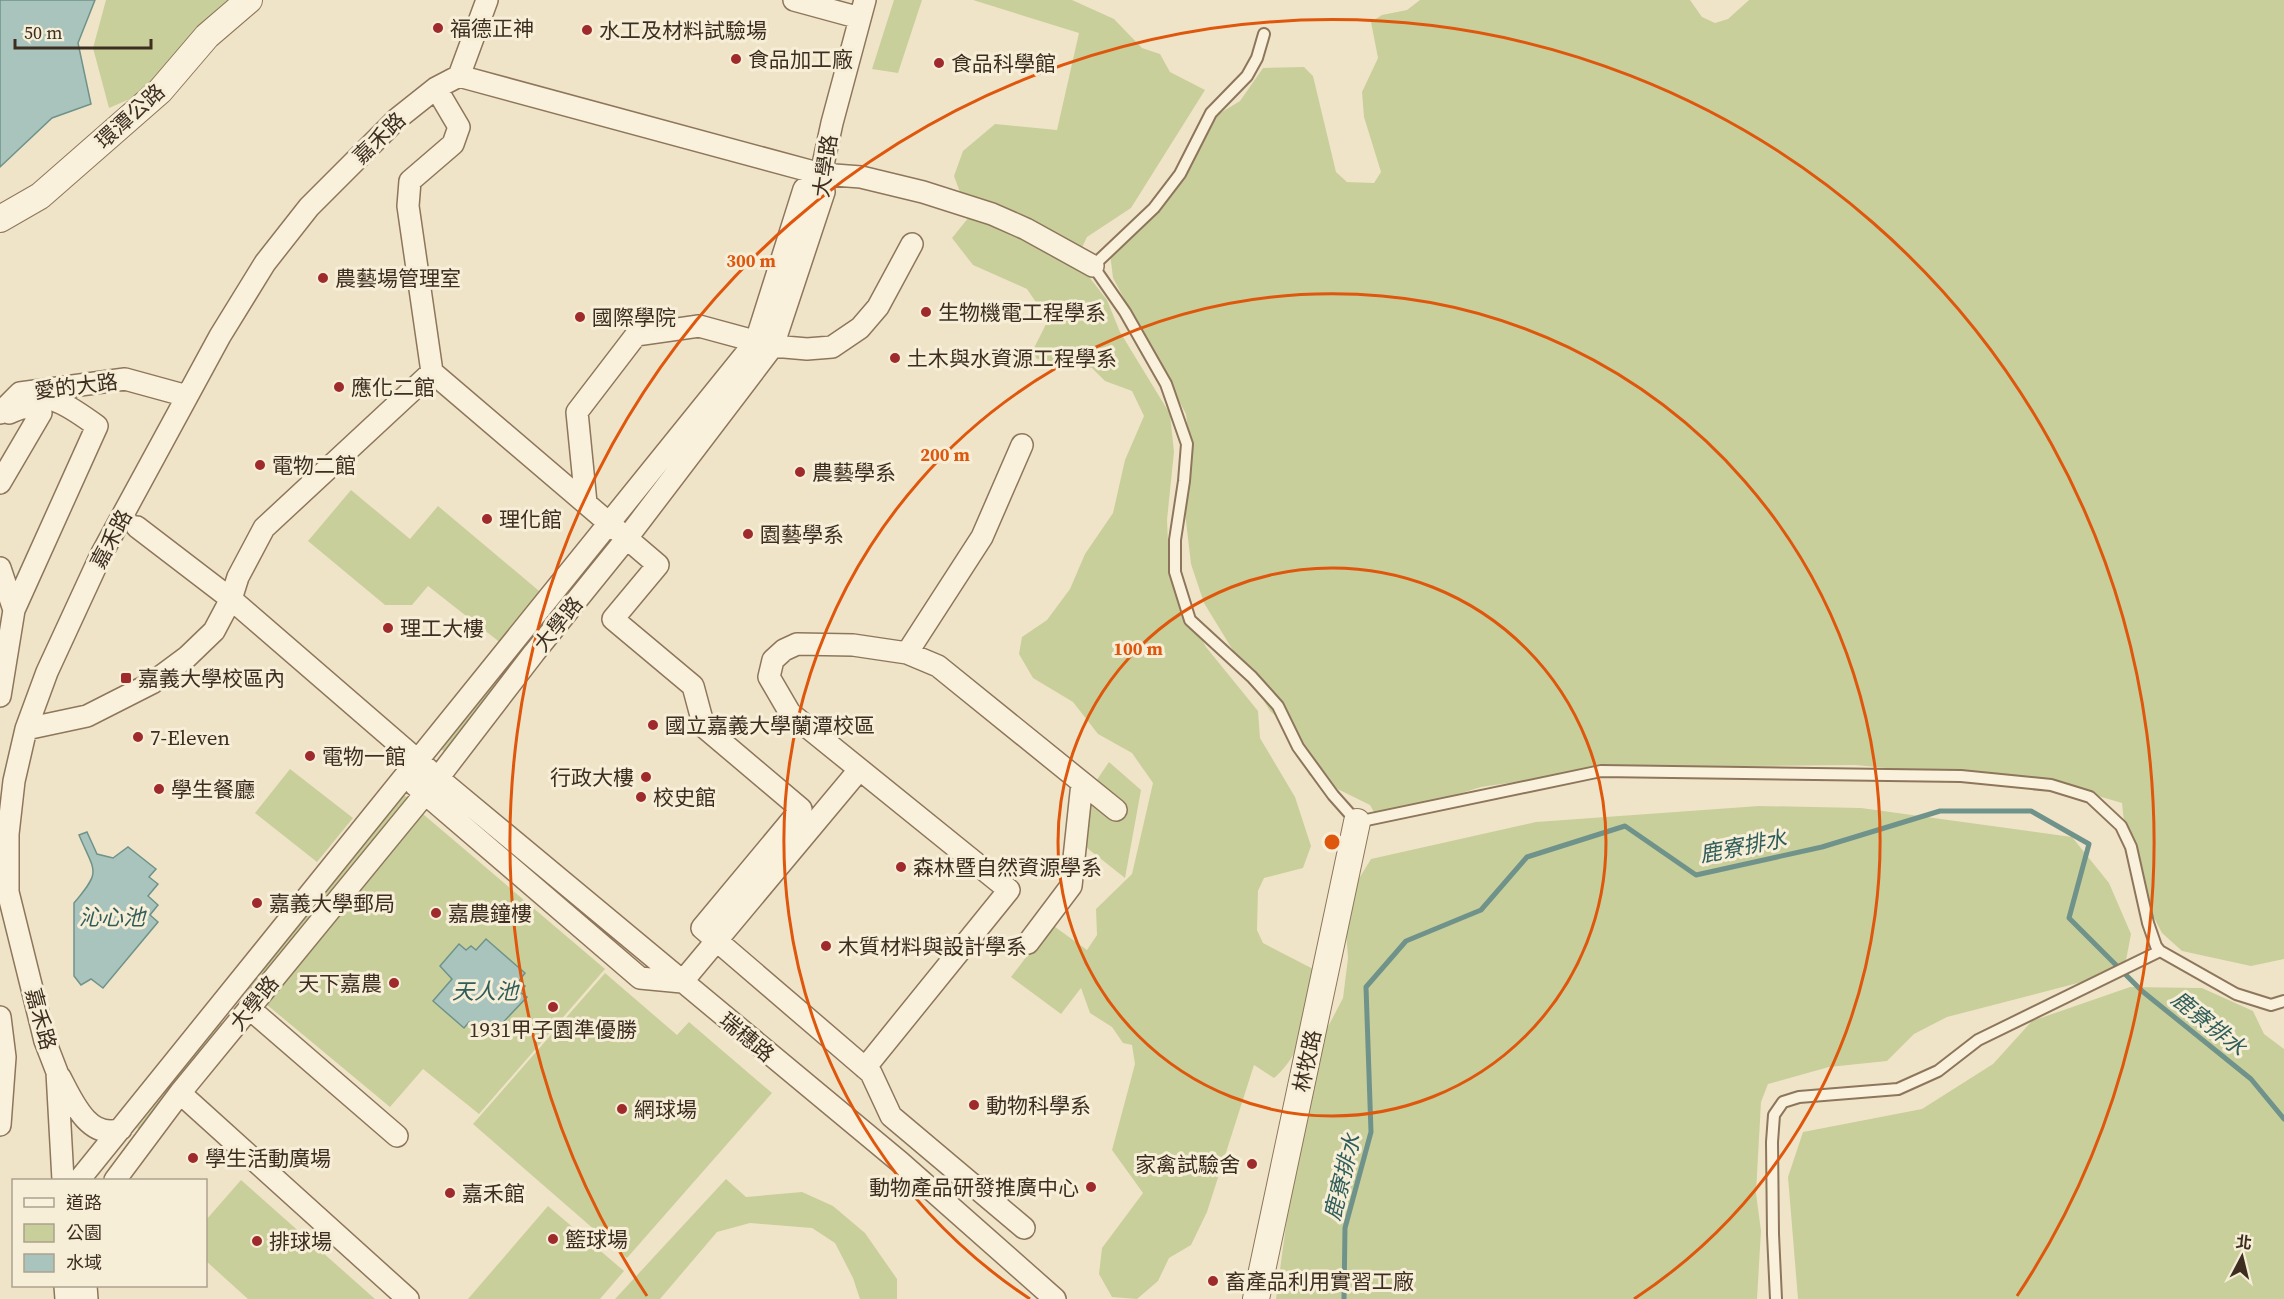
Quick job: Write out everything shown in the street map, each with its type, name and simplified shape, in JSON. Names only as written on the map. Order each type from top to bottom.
[{"type":"street","name":"環潭公路","points":[[0,219],[40,196],[160,91],[207,36],[249,0]]},
{"type":"street","points":[[487,0],[459,76],[821,174],[861,177],[923,192],[992,213],[1093,266]]},
{"type":"street","points":[[794,0],[862,9]]},
{"type":"street","name":"大學路","points":[[116,1179],[180,1093],[431,785],[627,538],[765,343],[824,192],[821,174],[862,9]]},
{"type":"street","name":"嘉禾路","points":[[63,1179],[57,1072],[45,1041],[8,892],[8,834],[14,781],[26,729],[47,672],[101,555],[220,336],[265,263],[309,207],[397,119],[436,88],[459,76]]},
{"type":"street","points":[[436,88],[459,127],[453,144],[410,181],[408,206],[432,372],[658,565],[613,619],[693,686],[704,727],[801,809],[702,928],[871,1073],[891,1116],[1024,1228]]},
{"type":"street","points":[[586,503],[577,412],[636,335],[699,326],[765,343],[807,349],[832,347],[860,328],[878,307],[912,244]]},
{"type":"street","points":[[80,1179],[610,523],[765,343]]},
{"type":"street","points":[[26,729],[87,717],[152,682],[187,657],[214,632],[231,599],[238,577],[264,528],[432,372]]},
{"type":"street","name":"愛的大路","points":[[0,415],[20,393],[125,379],[187,396]]},
{"type":"street","points":[[0,696],[14,610],[97,426],[65,404],[45,396],[20,393]]},
{"type":"street","points":[[0,415],[22,407],[32,407],[41,413],[0,483]]},
{"type":"street","points":[[907,653],[982,537],[1022,445]]},
{"type":"street","name":"瑞穗路","points":[[137,527],[231,599],[431,785],[682,982],[900,1162],[1055,1299]]},
{"type":"street","points":[[0,568],[14,610]]},
{"type":"street","points":[[865,1068],[1009,890],[790,713],[769,677],[773,660],[784,650],[797,644],[853,645],[907,653],[938,666],[1116,810]]},
{"type":"street","points":[[682,982],[859,770]]},
{"type":"street","points":[[1028,943],[1071,886],[1082,783]]},
{"type":"street","name":"林牧路","points":[[1256,1299],[1357,822]]},
{"type":"street","points":[[250,1009],[397,1136]]},
{"type":"street","points":[[0,1017],[5,1057],[0,1125]]},
{"type":"street","points":[[57,1072],[77,1108],[91,1124],[103,1132],[111,1133],[121,1129]]},
{"type":"street","points":[[180,1093],[408,1299]]},
{"type":"lane","points":[[1263,34],[1257,58],[1247,76],[1211,113],[1179,174],[1154,208],[1093,266],[1125,312],[1166,384],[1187,444],[1176,540],[1175,572],[1190,620],[1252,677],[1278,706],[1298,747],[1333,795],[1357,822],[1601,771],[1961,776],[2051,785],[2090,797],[2121,826],[2131,847],[2148,923],[2160,951],[2236,994],[2271,1005],[2284,1001]]},
{"type":"lane","points":[[1776,1299],[1772,1142],[1774,1115],[1783,1102],[1799,1097],[1898,1089],[1938,1071],[1978,1040],[2160,951]]},
{"type":"green space","points":[[106,0],[234,0],[146,92],[109,108],[93,48]]},
{"type":"green space","points":[[894,0],[922,0],[898,73],[872,69]]},
{"type":"green space","points":[[973,0],[1072,0],[1114,19],[1142,48],[1160,54],[1170,72],[1205,90],[1131,208],[1087,237],[1076,260],[1107,300],[1120,332],[1170,414],[1174,452],[1167,520],[1169,563],[1180,600],[1206,647],[1258,711],[1260,738],[1295,797],[1311,846],[1303,868],[1264,878],[1258,891],[1257,930],[1263,943],[1319,972],[1304,1030],[1293,1056],[1274,1078],[1254,1065],[1207,1212],[1191,1245],[1169,1258],[1158,1281],[1137,1299],[1112,1297],[1099,1274],[1102,1248],[1143,1193],[1112,1150],[1135,1064],[1132,1045],[1123,1043],[1112,1027],[1090,1013],[1081,988],[1061,1014],[1011,977],[1051,924],[1087,950],[1097,935],[1096,909],[1132,874],[1153,783],[1132,753],[1098,734],[1073,702],[1033,678],[1019,654],[1022,637],[1047,620],[1070,589],[1085,554],[1113,513],[1125,460],[1144,416],[1132,391],[1105,381],[1092,368],[1037,359],[1032,352],[1048,320],[1027,289],[973,265],[952,238],[969,217],[954,176],[963,151],[995,124],[1057,130],[1079,33]]},
{"type":"green space","points":[[1420,0],[1690,0],[1702,17],[1715,23],[1728,19],[1749,0],[2284,0],[2284,959],[2251,966],[2182,951],[2162,933],[2150,910],[2127,851],[2122,803],[2057,784],[1855,765],[1617,767],[1481,787],[1378,819],[1370,805],[1309,775],[1289,727],[1270,711],[1204,603],[1191,564],[1184,504],[1190,445],[1186,414],[1113,278],[1110,253],[1152,214],[1207,121],[1240,101],[1263,68],[1304,67],[1313,76],[1336,172],[1347,182],[1374,183],[1381,172],[1364,117],[1362,92],[1378,58],[1371,22],[1382,15],[1407,10]]},
{"type":"green space","points":[[351,490],[410,539],[438,506],[551,601],[511,651],[428,586],[412,605],[385,605],[308,541]]},
{"type":"green space","points":[[511,660],[516,664],[444,751],[439,748]]},
{"type":"green space","points":[[1109,762],[1141,790],[1125,878],[1082,844],[1086,796]]},
{"type":"green space","points":[[290,769],[353,818],[317,862],[255,813]]},
{"type":"green space","points":[[402,794],[408,798],[251,992],[246,988]]},
{"type":"green space","points":[[1759,806],[1861,808],[2072,837],[2109,883],[2131,934],[2124,971],[1947,1017],[1914,1034],[1887,1061],[1829,1067],[1768,1084],[1761,1102],[1756,1193],[1761,1231],[1757,1299],[1276,1299],[1297,1144],[1319,1044],[1343,998],[1348,958],[1344,903],[1371,859],[1536,822]]},
{"type":"green space","points":[[423,814],[605,969],[479,1114],[423,1069],[390,1107],[266,1004]]},
{"type":"green space","name":"網球場","points":[[605,973],[677,1035],[689,1022],[772,1093],[627,1258],[473,1124]]},
{"type":"green space","points":[[2130,987],[2202,988],[2253,1011],[2264,1034],[2284,1049],[2284,1299],[1798,1299],[1788,1177],[1803,1132],[1922,1109],[1993,1064],[2032,1021]]},
{"type":"green space","points":[[220,1022],[225,1025],[141,1131],[137,1128]]},
{"type":"green space","points":[[726,1179],[746,1197],[802,1192],[833,1206],[865,1233],[897,1279],[897,1299],[860,1299],[853,1278],[835,1243],[812,1228],[750,1223],[717,1232],[660,1299],[615,1299]]},
{"type":"green space","name":"排球場","points":[[241,1180],[375,1299],[248,1299],[207,1262],[207,1219]]},
{"type":"green space","name":"籃球場","points":[[548,1206],[624,1271],[600,1299],[468,1299]]},
{"type":"water","points":[[0,0],[95,0],[78,43],[91,104],[52,118],[0,167]]},
{"type":"water","name":"沁心池","points":[[87,832],[97,854],[113,858],[128,847],[156,869],[149,877],[158,884],[148,896],[158,905],[150,915],[158,922],[103,988],[91,979],[81,985],[74,976],[74,903],[89,884],[93,871],[79,835]]},
{"type":"water","name":"天人池","points":[[486,939],[525,973],[519,981],[525,986],[520,992],[527,997],[494,1032],[486,1027],[481,1032],[469,1022],[464,1028],[433,1001],[452,979],[440,966],[459,944],[466,950],[471,946],[476,950]]},
{"type":"waterway","name":"鹿寮排水","points":[[1344,1299],[1345,1228],[1371,1132],[1366,987],[1406,941],[1481,910],[1527,857],[1625,826],[1696,875],[1822,847],[1940,811],[2031,811],[2089,844],[2069,918],[2142,991],[2251,1079],[2284,1119]]},
{"type":"place","name":"福德正神","points":[[438,28]]},
{"type":"place","name":"水工及材料試驗場","points":[[587,30]]},
{"type":"place","name":"食品加工廠","points":[[736,59]]},
{"type":"place","name":"食品科學館","points":[[939,63]]},
{"type":"place","name":"農藝場管理室","points":[[323,278]]},
{"type":"place","name":"生物機電工程學系","points":[[926,312]]},
{"type":"place","name":"國際學院","points":[[580,317]]},
{"type":"place","name":"土木與水資源工程學系","points":[[895,358]]},
{"type":"place","name":"應化二館","points":[[339,387]]},
{"type":"place","name":"電物二館","points":[[260,465]]},
{"type":"place","name":"農藝學系","points":[[800,472]]},
{"type":"place","name":"理化館","points":[[487,519]]},
{"type":"place","name":"園藝學系","points":[[748,534]]},
{"type":"place","name":"理工大樓","points":[[388,628]]},
{"type":"place","name":"嘉義大學校區內","points":[[126,678]]},
{"type":"place","name":"國立嘉義大學蘭潭校區","points":[[653,725]]},
{"type":"place","name":"7-Eleven","points":[[138,737]]},
{"type":"place","name":"電物一館","points":[[310,756]]},
{"type":"place","name":"行政大樓","points":[[646,777]]},
{"type":"place","name":"學生餐廳","points":[[159,789]]},
{"type":"place","name":"校史館","points":[[641,797]]},
{"type":"place","name":"森林暨自然資源學系","points":[[901,867]]},
{"type":"place","name":"嘉義大學郵局","points":[[257,903]]},
{"type":"place","name":"嘉農鐘樓","points":[[436,913]]},
{"type":"place","name":"木質材料與設計學系","points":[[826,946]]},
{"type":"place","name":"天下嘉農","points":[[394,983]]},
{"type":"place","name":"1931甲子園準優勝","points":[[553,1007]]},
{"type":"place","name":"動物科學系","points":[[974,1105]]},
{"type":"place","name":"網球場","points":[[622,1109]]},
{"type":"place","name":"學生活動廣場","points":[[193,1158]]},
{"type":"place","name":"家禽試驗舍","points":[[1252,1164]]},
{"type":"place","name":"動物產品研發推廣中心","points":[[1091,1187]]},
{"type":"place","name":"嘉禾館","points":[[450,1193]]},
{"type":"place","name":"籃球場","points":[[553,1239]]},
{"type":"place","name":"排球場","points":[[257,1241]]},
{"type":"place","name":"畜產品利用實習工廠","points":[[1213,1281]]}]
